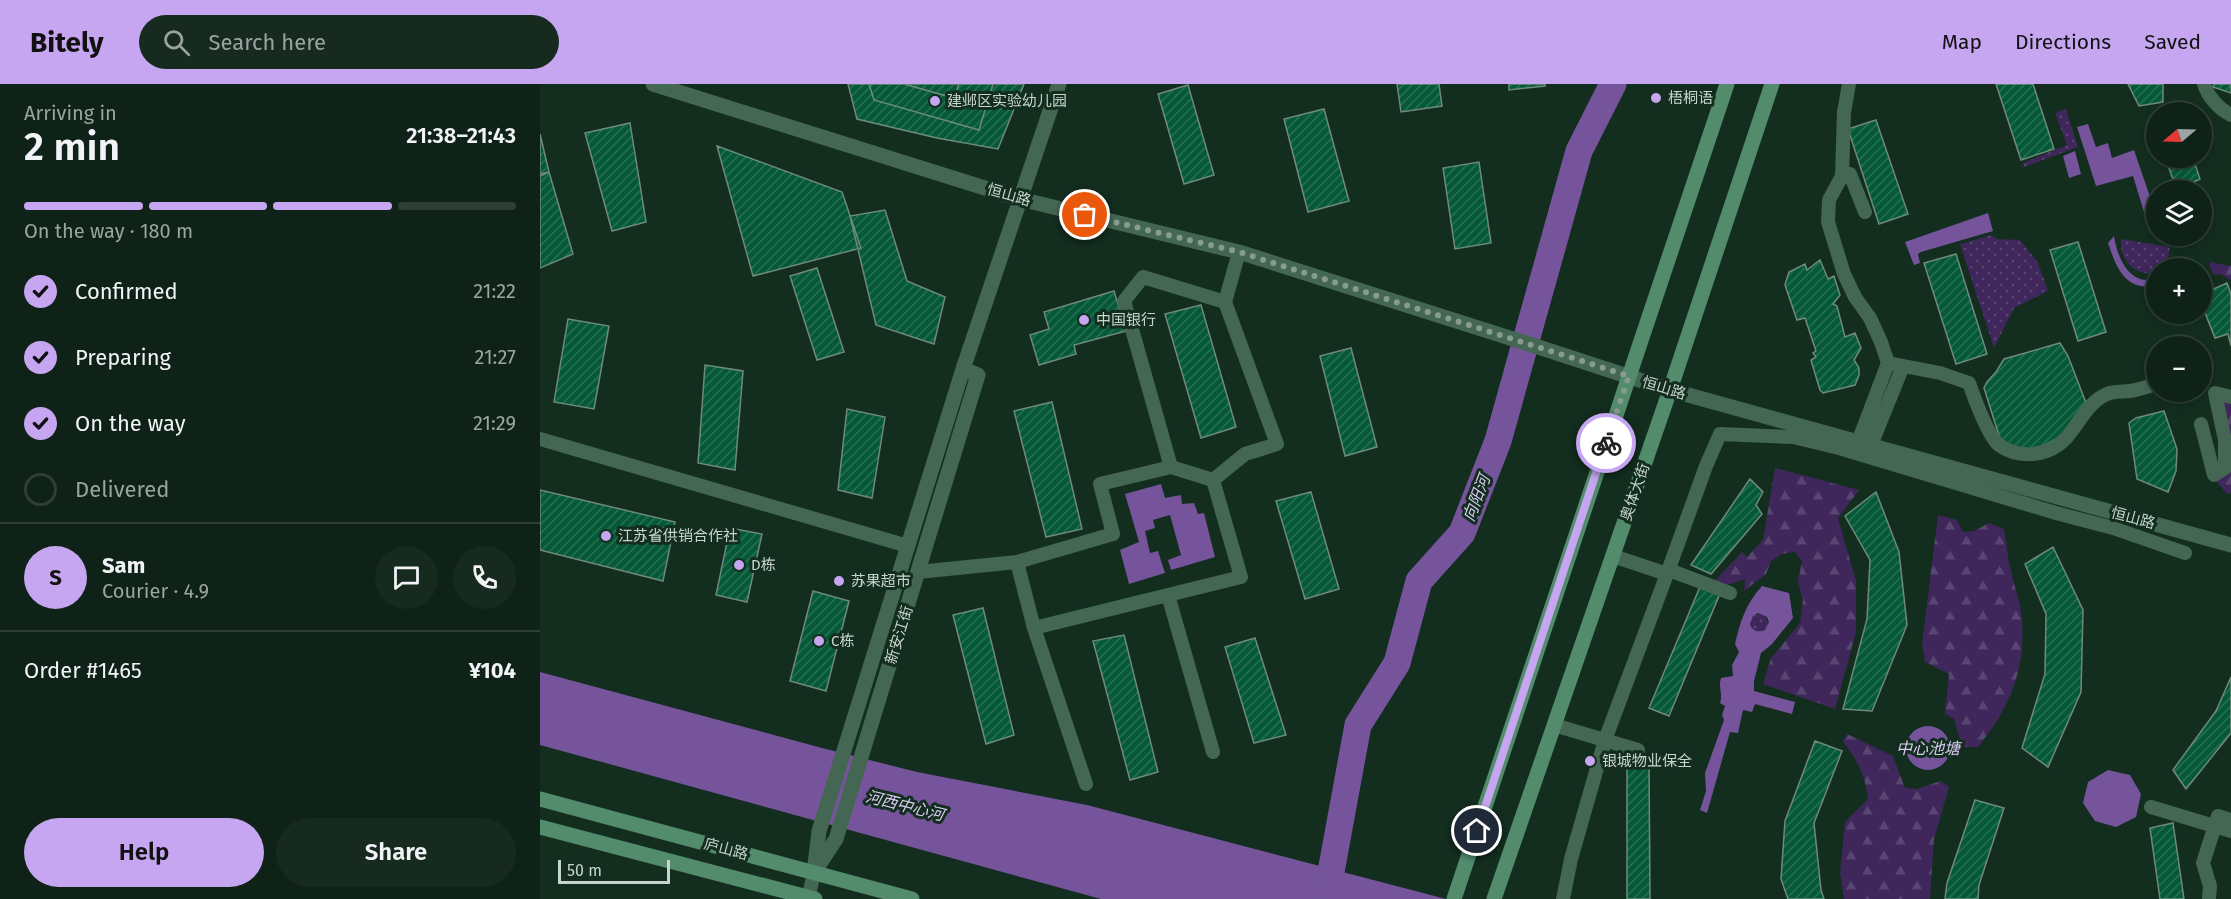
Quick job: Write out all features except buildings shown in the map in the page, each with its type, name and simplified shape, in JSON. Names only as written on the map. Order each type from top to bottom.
[{"type":"main road","points":[[1454,899],[1727,84]]},
{"type":"main road","name":"奥体大街","points":[[1494,899],[1670,390],[1772,84]]},
{"type":"main road","name":"庐山路","points":[[540,799],[912,899]]},
{"type":"main road","name":"庐山路","points":[[540,827],[811,898]]},
{"type":"street","name":"恒山路","points":[[653,84],[1020,199],[1239,252],[1670,390],[2231,545]]},
{"type":"street","name":"新安江街","points":[[811,898],[819,831],[963,369],[1059,84]]},
{"type":"street","points":[[1848,84],[1844,112],[1842,176],[1829,200],[1828,222],[1844,274],[1855,297],[1870,318],[1888,363],[1864,443]]},
{"type":"street","points":[[2204,84],[2207,93],[2223,110],[2231,114]]},
{"type":"street","points":[[1842,176],[1850,174],[1864,212]]},
{"type":"street","points":[[1213,480],[1245,454],[1277,444],[1225,302],[1239,252]]},
{"type":"street","points":[[1171,467],[1124,301],[1143,277],[1225,302]]},
{"type":"street","points":[[1888,363],[1940,373],[1968,383],[1982,416],[1998,444],[2022,454],[2040,454],[2055,449],[2090,405],[2108,393],[2146,387]]},
{"type":"street","points":[[1864,443],[1903,366]]},
{"type":"street","name":"新安江街","points":[[814,873],[836,838],[978,375],[963,369]]},
{"type":"street","points":[[2212,392],[2231,397]]},
{"type":"street","points":[[2201,424],[2214,475],[2225,468],[2225,440],[2212,402]]},
{"type":"street","points":[[1563,899],[1571,859],[1605,740],[1706,466],[1720,434],[1793,437],[1839,448],[2113,528],[2185,553]]},
{"type":"street","points":[[540,439],[908,546]]},
{"type":"street","points":[[918,572],[1017,562],[1113,534],[1100,484],[1171,467],[1213,480]]},
{"type":"street","points":[[1034,628],[1241,577],[1213,480]]},
{"type":"street","points":[[1613,556],[1730,593]]},
{"type":"street","points":[[1017,562],[1034,628],[1086,784]]},
{"type":"street","points":[[1168,595],[1213,752]]},
{"type":"street","points":[[1554,724],[1638,750]]},
{"type":"street","points":[[2151,807],[2231,831]]},
{"type":"street","points":[[2209,899],[2210,886],[2203,863],[2218,816],[2231,820]]},
{"type":"green space","points":[[2066,109],[2078,147],[2024,167],[2023,163],[2067,145],[2055,113]]},
{"type":"green space","points":[[1991,235],[1997,239],[2020,240],[2038,263],[2048,291],[2014,308],[1994,348],[1960,244]]},
{"type":"green space","points":[[2121,239],[2146,243],[2146,246],[2170,247],[2168,258],[2146,258],[2146,273],[2135,270],[2130,266],[2121,247]]},
{"type":"green space","points":[[2212,262],[2231,266],[2231,280],[2220,274],[2214,275]]},
{"type":"green space","points":[[2218,398],[2231,401],[2231,493],[2227,494],[2213,477],[2229,467]]},
{"type":"green space","points":[[1775,468],[1859,490],[1838,518],[1856,581],[1856,632],[1835,709],[1763,684],[1771,658],[1800,623],[1803,599],[1798,582],[1802,561],[1795,552],[1782,554],[1771,561],[1766,574],[1744,591],[1745,579],[1724,586],[1715,581],[1742,552],[1747,557],[1763,540]]},
{"type":"green space","points":[[1938,515],[1957,520],[1963,532],[1974,531],[1989,523],[2004,529],[2009,564],[2022,620],[2021,656],[2013,688],[1999,718],[1978,747],[1962,747],[1954,719],[1945,714],[1949,674],[1925,662],[1922,644]]},
{"type":"green space","points":[[1755,614],[1763,614],[1768,619],[1766,630],[1755,632],[1750,627],[1750,619]]},
{"type":"green space","points":[[1847,734],[1893,756],[1905,788],[1917,789],[1940,781],[1949,787],[1934,839],[1930,899],[1844,899],[1840,873],[1845,822],[1868,799],[1860,768],[1843,741]]},
{"type":"water","points":[[2088,124],[2096,147],[2108,143],[2112,158],[2134,150],[2146,185],[2146,218],[2133,176],[2096,186],[2077,127]]},
{"type":"water","points":[[2075,151],[2081,174],[2069,178],[2063,156]]},
{"type":"water","points":[[1988,213],[1993,231],[1921,252],[1918,254],[1920,263],[1914,265],[1905,242]]},
{"type":"water","points":[[2114,236],[2118,253],[2126,269],[2139,279],[2146,280],[2146,287],[2137,285],[2124,276],[2108,243]]},
{"type":"water","points":[[1161,484],[1165,498],[1181,495],[1182,504],[1194,503],[1198,514],[1204,513],[1215,557],[1171,570],[1168,560],[1181,555],[1170,515],[1153,520],[1155,528],[1145,531],[1150,553],[1158,551],[1165,573],[1129,584],[1120,550],[1139,542],[1125,494]]},
{"type":"water","points":[[1762,586],[1789,593],[1793,618],[1772,644],[1761,653],[1754,681],[1754,691],[1795,702],[1792,714],[1755,704],[1752,712],[1743,710],[1738,733],[1730,732],[1707,813],[1700,810],[1706,791],[1705,773],[1724,720],[1722,715],[1725,706],[1720,703],[1720,681],[1721,678],[1733,676],[1732,665],[1739,652],[1735,644],[1739,628],[1744,613]],"holes":[[[1758,613],[1767,617],[1769,622],[1765,630],[1758,631],[1752,628],[1750,624],[1753,616]]]},
{"type":"water","name":"河西中心河","points":[[540,672],[917,772],[1087,805],[1446,899],[1101,899],[540,745]]},
{"type":"water","name":"中心池塘","points":[[1928,726],[1937,727],[1944,732],[1949,739],[1949,757],[1944,764],[1937,769],[1928,770],[1919,769],[1912,764],[1907,757],[1906,748],[1907,739],[1912,732],[1919,727]]},
{"type":"water","points":[[2108,770],[2130,775],[2141,794],[2136,817],[2116,827],[2095,821],[2083,803],[2088,782]]},
{"type":"waterway","name":"向阳河","points":[[1326,899],[1358,725],[1397,663],[1419,581],[1462,533],[1498,441],[1579,151],[1613,84]]},
{"type":"way so far","points":[[1085,215],[1239,252],[1629,376],[1606,443]]},
{"type":"place","name":"梧桐语","points":[[1656,98]]},
{"type":"place","name":"建邺区实验幼儿园","points":[[935,101]]},
{"type":"place","name":"中国银行","points":[[1084,320]]},
{"type":"place","name":"江苏省供销合作社","points":[[606,536]]},
{"type":"place","name":"D栋","points":[[739,565]]},
{"type":"place","name":"苏果超市","points":[[839,581]]},
{"type":"place","name":"C栋","points":[[819,641]]},
{"type":"place","name":"银城物业保全","points":[[1590,761]]},
{"type":"route","points":[[1477,831],[1606,443]]}]
